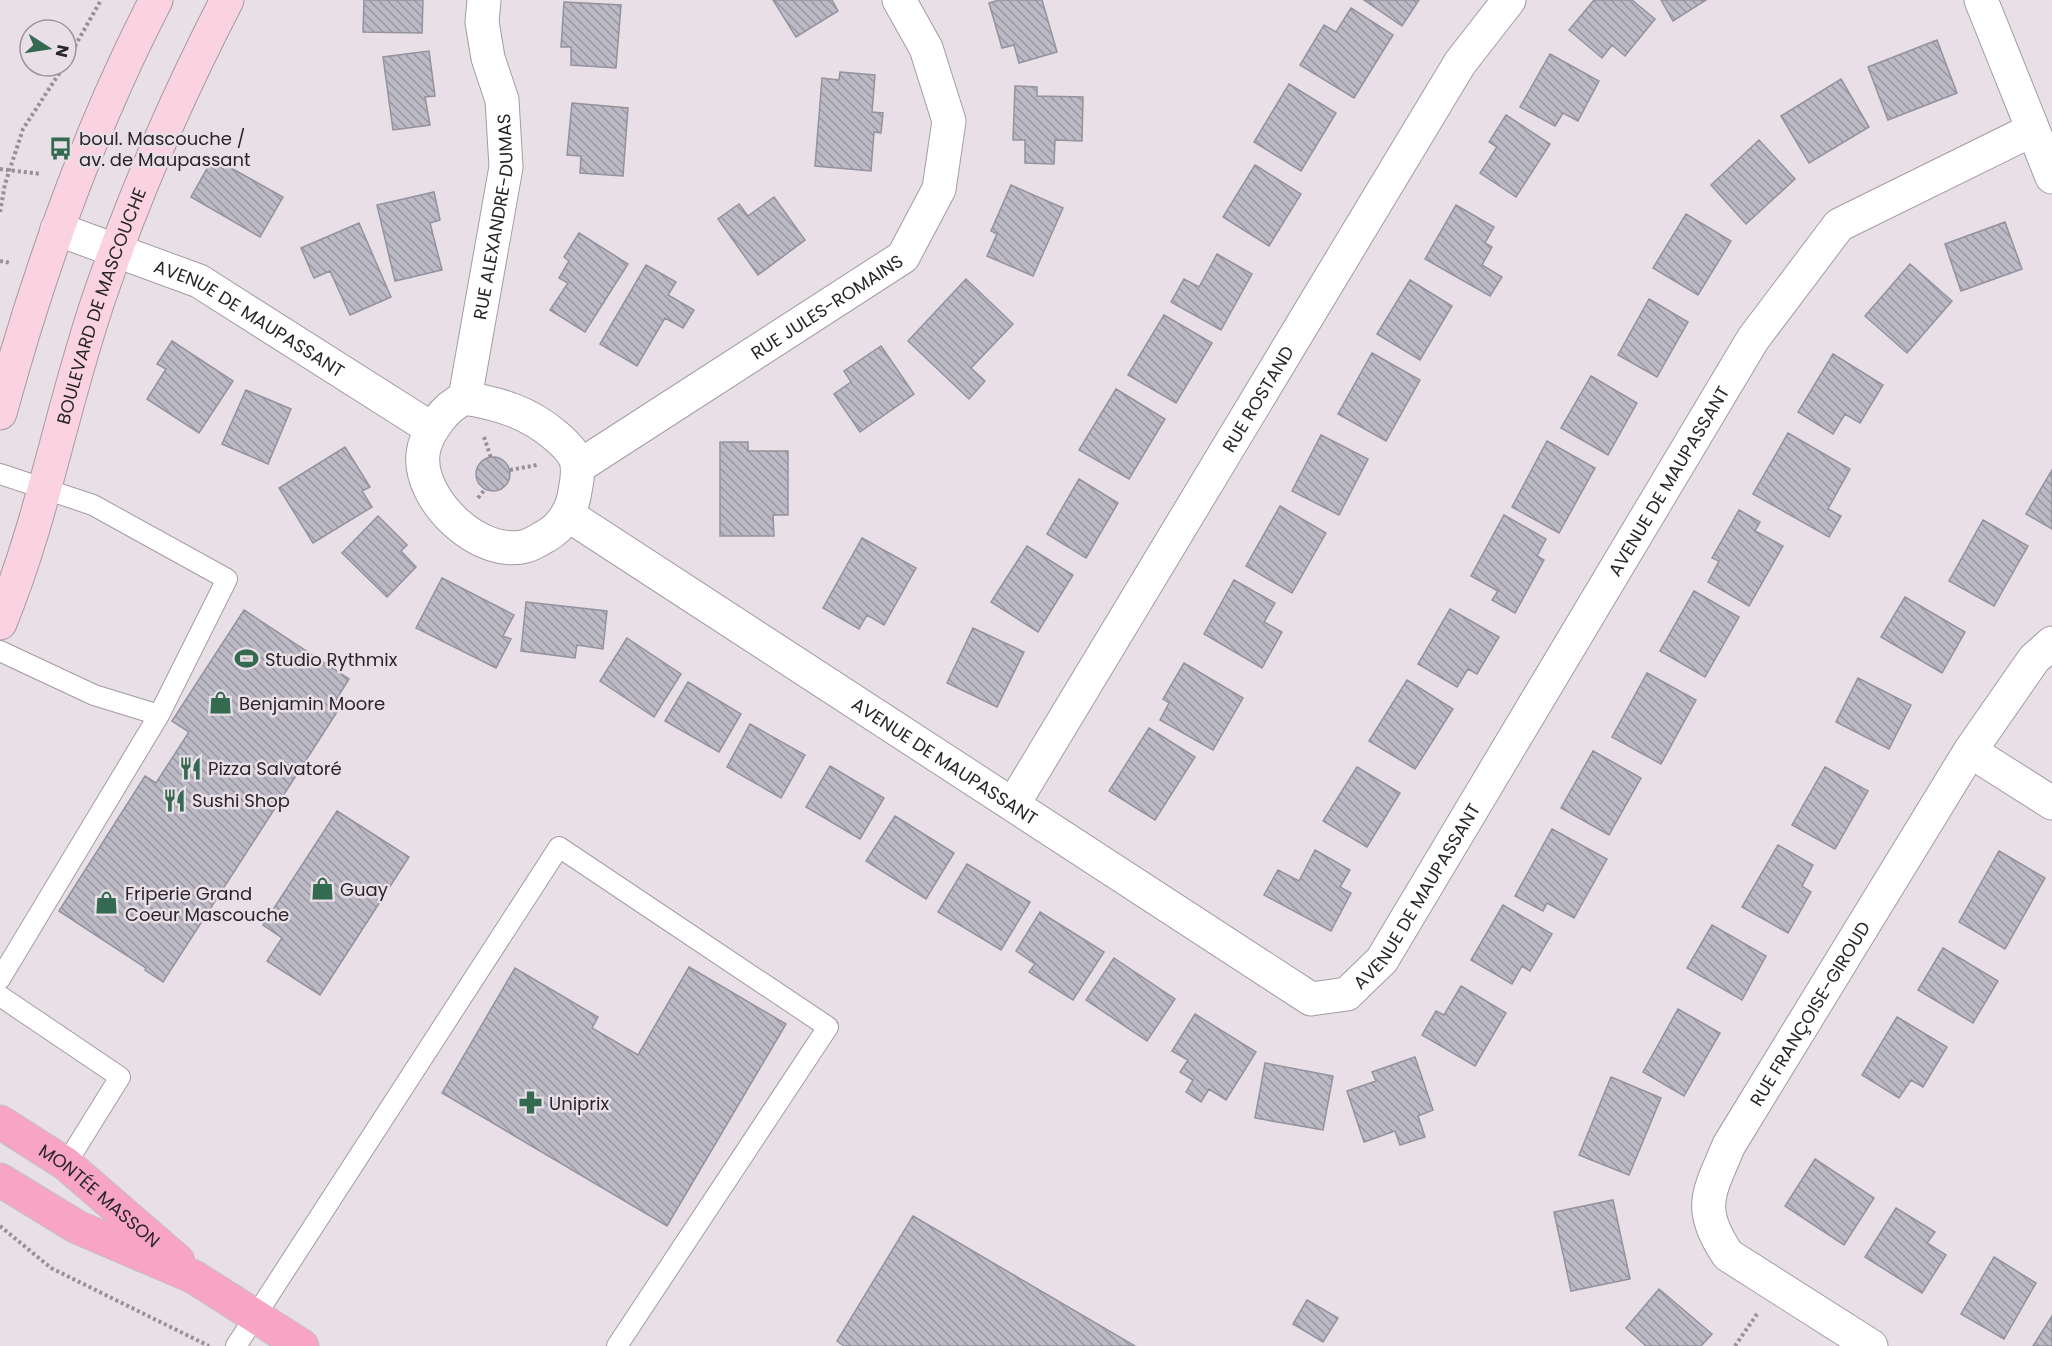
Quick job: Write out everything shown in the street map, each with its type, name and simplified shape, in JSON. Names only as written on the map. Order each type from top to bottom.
[{"type":"main road","name":"MONTÉE MASSON","points":[[0,1122],[66,1164],[174,1256],[194,1277]]},
{"type":"main road","name":"MONTÉE MASSON","points":[[2,1185],[77,1227],[194,1277],[302,1346]]},
{"type":"street","points":[[0,413],[41,272],[57,229],[108,98],[156,0]]},
{"type":"street","name":"BOULEVARD DE MASCOUCHE","points":[[0,623],[27,550],[75,373],[115,250],[158,141],[227,0]]},
{"type":"street","name":"RUE ALEXANDRE-DUMAS","points":[[465,398],[506,167],[502,100],[488,58],[482,22],[484,0]]},
{"type":"street","name":"RUE JULES-ROMAINS","points":[[578,467],[903,257],[939,189],[949,121],[926,48],[899,0]]},
{"type":"street","name":"RUE ROSTAND","points":[[1014,803],[1460,63],[1509,0]]},
{"type":"street","points":[[1981,0],[2052,177]]},
{"type":"street","name":"AVENUE DE MAUPASSANT","points":[[568,515],[1014,803],[1311,999],[1347,994],[1382,960],[1753,339],[1839,225],[2032,130]]},
{"type":"street","name":"AVENUE DE MAUPASSANT","points":[[57,229],[199,281],[432,429]]},
{"type":"street","points":[[465,398],[500,404],[524,413],[563,442],[575,457],[578,467],[575,494],[568,515],[549,534],[525,546],[497,546],[473,537],[437,503],[428,480],[423,455],[432,429],[444,413],[465,398]]},
{"type":"street","name":"RUE FRANÇOISE-GIROUD","points":[[1871,1346],[1728,1255],[1715,1236],[1707,1208],[1714,1182],[1729,1145],[1970,752],[2034,659],[2052,643]]},
{"type":"street","points":[[1970,752],[2052,803]]},
{"type":"lane","points":[[0,474],[93,505],[227,579],[159,715],[0,979]]},
{"type":"lane","points":[[0,651],[94,694],[159,715]]},
{"type":"lane","points":[[236,1346],[559,847],[828,1026],[617,1346]]},
{"type":"lane","points":[[0,996],[120,1077],[66,1164]]},
{"type":"path","points":[[78,41],[101,0]]},
{"type":"path","points":[[0,212],[9,170],[28,119],[56,78]]},
{"type":"path","points":[[0,169],[27,170],[49,178]]},
{"type":"path","points":[[510,470],[540,465]]},
{"type":"path","points":[[0,1226],[51,1268],[203,1342]]},
{"type":"building","points":[[364,0],[423,0],[422,33],[363,32]]},
{"type":"building","points":[[773,0],[832,0],[838,11],[796,37]]},
{"type":"building","points":[[999,0],[1042,0],[1057,52],[1019,63],[1014,45],[1002,48],[989,3]]},
{"type":"building","points":[[1364,0],[1419,0],[1402,26]]},
{"type":"building","points":[[1594,0],[1632,0],[1655,19],[1625,56],[1612,45],[1602,58],[1569,30]]},
{"type":"building","points":[[1661,0],[1706,0],[1673,21]]},
{"type":"building","points":[[564,2],[621,5],[616,68],[571,65],[571,47],[561,47]]},
{"type":"building","points":[[1351,8],[1393,35],[1354,98],[1300,65],[1324,25],[1336,32]]},
{"type":"building","points":[[1937,40],[1957,93],[1888,120],[1868,67]]},
{"type":"building","points":[[429,51],[435,96],[425,97],[430,125],[393,130],[383,57]]},
{"type":"building","points":[[1550,54],[1599,81],[1578,121],[1563,113],[1555,126],[1520,107]]},
{"type":"building","points":[[840,72],[875,75],[872,112],[883,113],[881,133],[874,132],[871,171],[815,166],[822,78],[839,80]]},
{"type":"building","points":[[1841,79],[1869,127],[1809,163],[1781,116]]},
{"type":"building","points":[[1289,84],[1336,113],[1301,171],[1254,142]]},
{"type":"building","points":[[1015,86],[1037,87],[1037,96],[1083,97],[1082,141],[1055,140],[1054,164],[1025,163],[1025,140],[1013,140]]},
{"type":"building","points":[[572,103],[628,108],[623,176],[580,173],[581,156],[567,155]]},
{"type":"building","points":[[1506,115],[1550,144],[1516,197],[1480,173],[1497,147],[1489,142]]},
{"type":"building","points":[[1759,140],[1795,179],[1746,224],[1711,185]]},
{"type":"building","points":[[213,158],[283,197],[260,237],[191,197]]},
{"type":"building","points":[[1255,165],[1301,194],[1269,246],[1223,217]]},
{"type":"building","points":[[1011,185],[1063,208],[1033,276],[987,256],[997,234],[991,231]]},
{"type":"building","points":[[434,192],[440,220],[430,223],[442,270],[395,281],[377,205]]},
{"type":"building","points":[[774,197],[805,240],[758,275],[718,219],[739,204],[748,216]]},
{"type":"building","points":[[1456,205],[1494,227],[1485,243],[1492,247],[1482,265],[1502,277],[1490,296],[1425,259]]},
{"type":"building","points":[[1686,214],[1731,241],[1698,295],[1653,268]]},
{"type":"building","points":[[2005,222],[2022,269],[1961,291],[1945,244]]},
{"type":"building","points":[[359,223],[391,297],[350,315],[330,271],[314,278],[301,248]]},
{"type":"building","points":[[579,233],[628,264],[585,332],[550,310],[568,283],[559,278],[569,261],[564,257]]},
{"type":"building","points":[[1217,254],[1252,274],[1221,330],[1171,302],[1184,279],[1199,287]]},
{"type":"building","points":[[1910,264],[1952,301],[1907,353],[1865,316]]},
{"type":"building","points":[[646,265],[676,282],[668,295],[694,310],[683,328],[665,318],[637,366],[600,344]]},
{"type":"building","points":[[966,279],[1013,324],[971,368],[985,381],[969,399],[908,341]]},
{"type":"building","points":[[1410,280],[1452,306],[1420,360],[1377,334]]},
{"type":"building","points":[[1649,299],[1688,322],[1657,377],[1618,355]]},
{"type":"building","points":[[1164,315],[1212,343],[1176,403],[1128,375]]},
{"type":"building","points":[[172,341],[233,381],[199,433],[147,399],[166,369],[157,364]]},
{"type":"building","points":[[881,346],[914,394],[860,432],[834,394],[851,382],[844,371]]},
{"type":"building","points":[[1372,353],[1420,380],[1386,441],[1338,414]]},
{"type":"building","points":[[1833,354],[1883,385],[1860,423],[1845,414],[1833,434],[1798,412]]},
{"type":"building","points":[[1591,376],[1637,403],[1608,455],[1561,428]]},
{"type":"building","points":[[1116,389],[1165,419],[1129,479],[1079,450]]},
{"type":"building","points":[[246,390],[291,409],[268,464],[222,444]]},
{"type":"building","points":[[1788,433],[1850,469],[1828,509],[1841,516],[1829,537],[1753,494]]},
{"type":"building","points":[[1321,435],[1368,459],[1339,515],[1292,491]]},
{"type":"building","points":[[1547,441],[1595,468],[1559,533],[1512,507]]},
{"type":"building","points":[[720,442],[748,442],[748,451],[788,451],[788,515],[773,515],[774,536],[720,536]]},
{"type":"building","points":[[345,447],[370,487],[362,491],[372,507],[313,543],[279,488]]},
{"type":"building","points":[[493,457],[505,462],[510,474],[505,486],[493,491],[481,486],[476,474],[481,462]]},
{"type":"building","points":[[2052,470],[2052,529],[2026,514]]},
{"type":"building","points":[[1079,479],[1118,503],[1086,558],[1047,534]]},
{"type":"building","points":[[1280,506],[1326,533],[1292,593],[1246,566]]},
{"type":"building","points":[[1739,510],[1760,522],[1755,531],[1783,546],[1749,606],[1708,582],[1719,561],[1712,558]]},
{"type":"building","points":[[1504,515],[1546,539],[1537,556],[1544,560],[1515,613],[1492,600],[1498,591],[1471,576]]},
{"type":"building","points":[[378,516],[407,545],[401,551],[416,567],[387,597],[342,553]]},
{"type":"building","points":[[1983,520],[2028,546],[1994,606],[1949,581]]},
{"type":"building","points":[[862,538],[916,568],[884,625],[867,615],[859,629],[823,608]]},
{"type":"building","points":[[1027,546],[1073,575],[1038,632],[991,602]]},
{"type":"building","points":[[442,578],[514,615],[503,636],[511,639],[496,668],[416,628]]},
{"type":"building","points":[[1234,580],[1275,603],[1264,622],[1282,632],[1262,668],[1204,634]]},
{"type":"building","points":[[1694,591],[1739,617],[1705,677],[1660,651]]},
{"type":"building","points":[[1905,597],[1965,632],[1942,673],[1881,637]]},
{"type":"building","points":[[526,602],[607,611],[603,649],[577,645],[575,658],[521,651]]},
{"type":"building","points":[[1450,609],[1499,637],[1477,674],[1468,669],[1457,687],[1418,664]]},
{"type":"building","points":[[244,610],[349,679],[331,708],[337,712],[163,982],[145,970],[146,968],[59,911],[145,776],[156,783],[189,732],[172,721]]},
{"type":"building","points":[[973,628],[1024,652],[997,707],[947,683]]},
{"type":"building","points":[[627,638],[681,674],[654,717],[600,681]]},
{"type":"building","points":[[1184,663],[1243,698],[1213,750],[1160,720],[1169,703],[1163,699]]},
{"type":"building","points":[[1647,673],[1696,700],[1661,764],[1612,737]]},
{"type":"building","points":[[1858,678],[1911,705],[1889,749],[1836,722]]},
{"type":"building","points":[[1407,680],[1453,709],[1415,769],[1369,741]]},
{"type":"building","points":[[688,682],[741,714],[719,752],[665,721]]},
{"type":"building","points":[[750,724],[805,755],[781,798],[727,767]]},
{"type":"building","points":[[1149,728],[1195,757],[1155,820],[1109,791]]},
{"type":"building","points":[[1593,751],[1641,778],[1609,835],[1561,808]]},
{"type":"building","points":[[830,766],[884,798],[860,839],[806,807]]},
{"type":"building","points":[[1357,767],[1400,793],[1367,847],[1323,821]]},
{"type":"building","points":[[1825,767],[1868,791],[1835,849],[1792,825]]},
{"type":"building","points":[[337,811],[409,857],[320,995],[267,961],[282,938],[263,925]]},
{"type":"building","points":[[895,816],[954,853],[926,899],[866,861]]},
{"type":"building","points":[[1552,829],[1607,859],[1574,918],[1547,903],[1543,911],[1515,896]]},
{"type":"building","points":[[1778,845],[1813,865],[1802,886],[1811,892],[1788,933],[1742,907]]},
{"type":"building","points":[[1315,850],[1350,870],[1340,887],[1351,893],[1331,931],[1264,895],[1278,870],[1299,881]]},
{"type":"building","points":[[1999,851],[2045,878],[2005,949],[1959,922]]},
{"type":"building","points":[[967,864],[1030,902],[1001,950],[938,912]]},
{"type":"building","points":[[1503,905],[1552,934],[1530,971],[1522,966],[1512,984],[1471,960]]},
{"type":"building","points":[[1040,912],[1104,952],[1073,1000],[1029,972],[1035,964],[1016,951]]},
{"type":"building","points":[[1712,925],[1766,956],[1742,1000],[1687,968]]},
{"type":"building","points":[[1943,948],[1998,981],[1973,1023],[1918,990]]},
{"type":"building","points":[[1114,958],[1175,999],[1147,1041],[1086,1000]]},
{"type":"building","points":[[689,967],[786,1024],[667,1226],[442,1093],[515,968],[598,1017],[592,1028],[638,1055]]},
{"type":"building","points":[[1461,986],[1506,1013],[1475,1066],[1422,1035],[1436,1011],[1444,1015]]},
{"type":"building","points":[[1678,1009],[1720,1033],[1684,1096],[1643,1072]]},
{"type":"building","points":[[1195,1014],[1256,1052],[1226,1100],[1209,1089],[1201,1102],[1186,1092],[1193,1080],[1180,1072],[1188,1060],[1172,1051]]},
{"type":"building","points":[[1897,1017],[1947,1047],[1923,1087],[1911,1080],[1899,1098],[1862,1075]]},
{"type":"building","points":[[1415,1057],[1433,1110],[1418,1116],[1425,1137],[1400,1145],[1395,1131],[1364,1142],[1347,1091],[1376,1081],[1372,1072]]},
{"type":"building","points":[[1265,1063],[1333,1076],[1323,1130],[1255,1118]]},
{"type":"building","points":[[1611,1077],[1661,1098],[1629,1175],[1579,1155]]},
{"type":"building","points":[[1815,1159],[1874,1198],[1844,1245],[1785,1206]]},
{"type":"building","points":[[1613,1200],[1630,1279],[1571,1291],[1554,1212]]},
{"type":"building","points":[[1896,1208],[1935,1232],[1927,1243],[1946,1255],[1922,1293],[1865,1257]]},
{"type":"building","points":[[913,1216],[1135,1346],[844,1346],[837,1341]]},
{"type":"building","points":[[1994,1257],[2036,1283],[2004,1339],[1961,1314]]},
{"type":"building","points":[[1659,1289],[1712,1334],[1701,1346],[1646,1346],[1626,1328]]},
{"type":"building","points":[[1307,1300],[1338,1318],[1323,1342],[1293,1324]]},
{"type":"building","points":[[2052,1316],[2052,1346],[2033,1346]]},
{"type":"place","name":"boul. Mascouche / av. de Maupassant","points":[[61,148]]},
{"type":"place","name":"Studio Rythmix","points":[[247,659]]},
{"type":"place","name":"Benjamin Moore","points":[[221,703]]},
{"type":"place","name":"Pizza Salvatoré","points":[[190,768]]},
{"type":"place","name":"Sushi Shop","points":[[174,800]]},
{"type":"place","name":"Guay","points":[[322,889]]},
{"type":"place","name":"Friperie Grand Coeur Mascouche","points":[[107,903]]},
{"type":"place","name":"Uniprix","points":[[531,1103]]}]
